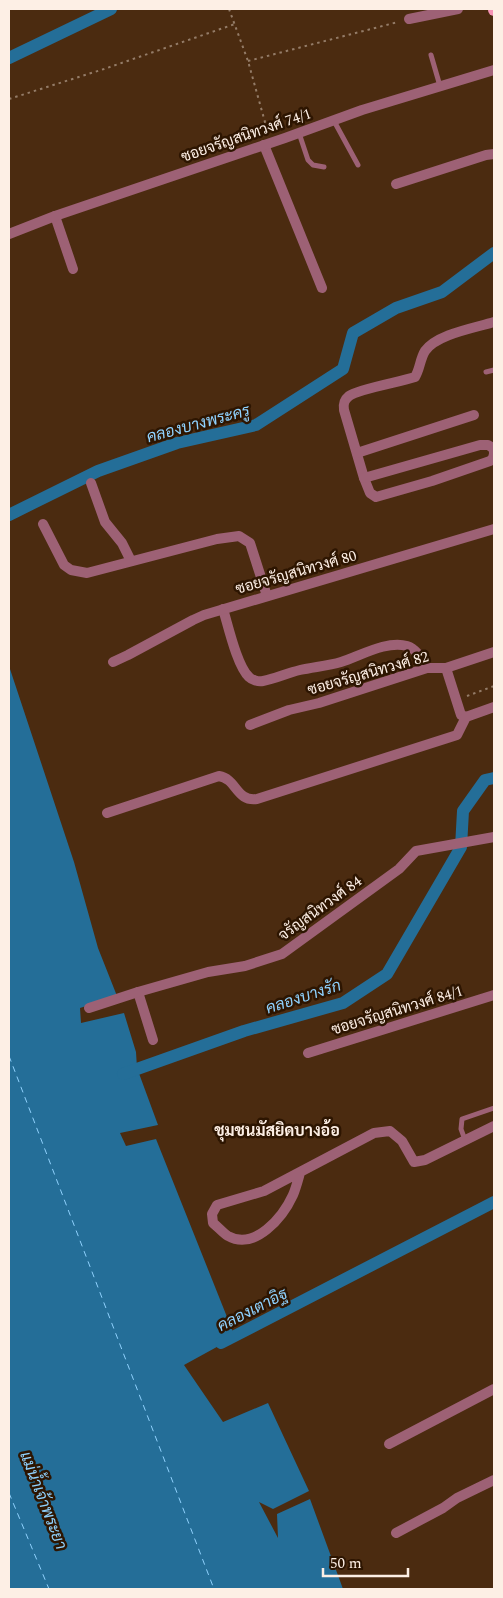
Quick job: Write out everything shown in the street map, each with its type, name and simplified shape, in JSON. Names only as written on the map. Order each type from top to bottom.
[{"type":"street","points":[[409,19],[458,9]]},
{"type":"street","name":"ซอยจรัญสนิทวงศ์ 74/1","points":[[9,234],[55,216],[333,120],[494,70]]},
{"type":"street","points":[[268,144],[291,216],[322,288]]},
{"type":"street","points":[[396,184],[494,154]]},
{"type":"street","points":[[55,216],[73,269]]},
{"type":"street","points":[[364,478],[480,445],[488,445],[493,448],[493,458],[490,461],[432,481],[379,497],[373,496],[364,478],[344,410],[345,400],[354,393],[415,377],[421,358],[433,342],[494,322]]},
{"type":"street","points":[[357,453],[474,415]]},
{"type":"street","points":[[91,483],[105,522],[122,543],[131,562]]},
{"type":"street","points":[[43,524],[61,561],[71,570],[86,573],[217,539],[238,536],[250,543],[267,596]]},
{"type":"street","name":"ซอยจรัญสนิทวงศ์ 80","points":[[113,662],[193,620],[223,609],[494,529]]},
{"type":"street","points":[[223,609],[243,671],[255,680],[262,681],[298,670],[339,663],[397,644],[409,647],[418,653],[428,668]]},
{"type":"street","name":"ซอยจรัญสนิทวงศ์ 82","points":[[250,725],[289,710],[319,704],[428,668],[446,668],[494,652]]},
{"type":"street","points":[[446,668],[458,708],[461,715],[466,717]]},
{"type":"street","points":[[107,813],[219,776],[225,777],[244,798],[257,800],[457,735],[466,717],[494,707]]},
{"type":"street","name":"จรัญสนิทวงศ์ 84","points":[[89,1008],[208,972],[244,966],[282,954],[399,868],[416,852],[494,837]]},
{"type":"street","points":[[138,992],[153,1040]]},
{"type":"street","name":"ซอยจรัญสนิทวงศ์ 84/1","points":[[308,1053],[494,995]]},
{"type":"street","points":[[300,1173],[293,1195],[278,1220],[261,1235],[242,1240],[228,1236],[213,1223],[212,1214],[217,1205],[264,1191],[374,1133],[390,1131],[402,1141],[414,1162],[425,1160],[494,1126]]},
{"type":"street","points":[[389,1444],[494,1388]]},
{"type":"street","points":[[396,1534],[457,1498],[494,1480]]},
{"type":"lane","points":[[431,55],[440,86]]},
{"type":"lane","points":[[333,120],[358,165]]},
{"type":"lane","points":[[299,133],[308,160],[312,165],[324,167]]},
{"type":"lane","points":[[486,372],[494,370]]},
{"type":"lane","points":[[465,1140],[461,1129],[462,1119],[494,1108]]},
{"type":"path","points":[[229,9],[248,61],[268,144]]},
{"type":"path","points":[[248,61],[409,19]]},
{"type":"path","points":[[9,99],[235,24]]},
{"type":"path","points":[[467,696],[494,686]]},
{"type":"water","name":"แม่น้ำเจ้าพระยา","points":[[9,666],[74,862],[98,948],[117,996],[80,1008],[81,1023],[124,1013],[136,1052],[137,1068],[158,1125],[120,1133],[126,1146],[156,1139],[235,1337],[184,1365],[223,1422],[268,1403],[309,1491],[273,1509],[259,1502],[278,1538],[277,1514],[310,1499],[343,1589],[9,1589]]},
{"type":"waterway","points":[[9,58],[111,9]]},
{"type":"waterway","name":"คลองบางพระครู","points":[[9,515],[98,471],[177,443],[256,425],[343,369],[353,333],[396,308],[442,292],[494,253]]},
{"type":"waterway","name":"คลองบางรัก","points":[[123,1074],[244,1031],[343,1003],[387,974],[461,847],[463,811],[485,780],[494,778]]},
{"type":"waterway","name":"คลองเตาอิฐ","points":[[221,1343],[494,1202]]},
{"type":"ferry route","points":[[9,1056],[214,1589]]},
{"type":"ferry route","points":[[9,1493],[49,1589]]},
{"type":"district","name":"ชุมชนมัสยิดบางอ้อ","points":[[277,1130]]}]
